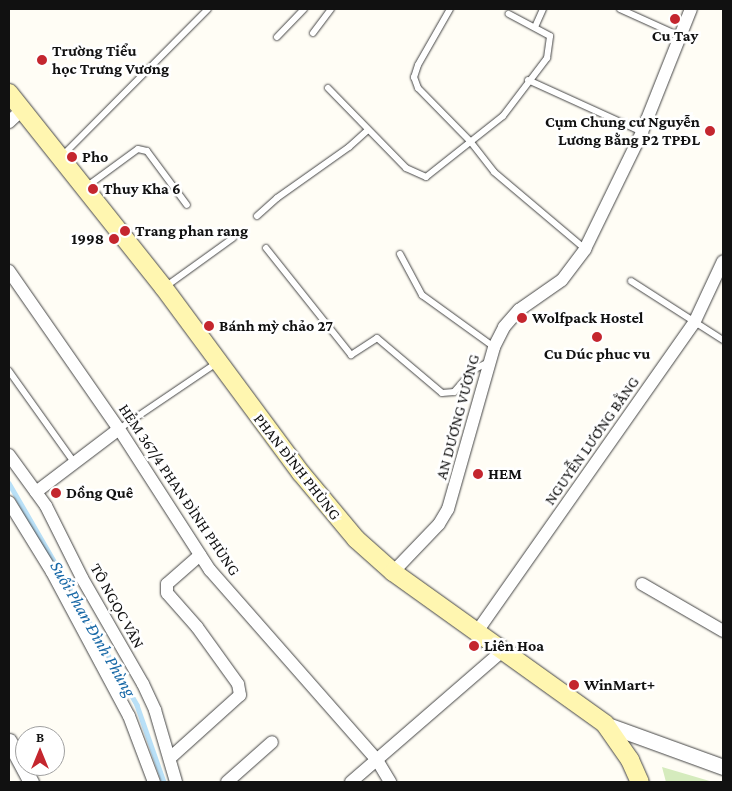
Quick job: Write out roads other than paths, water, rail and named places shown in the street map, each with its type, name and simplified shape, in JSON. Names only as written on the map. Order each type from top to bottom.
[{"type":"main road","name":"PHAN ĐÌNH PHÙNG","points":[[9,93],[15,116],[61,157],[164,288],[335,516],[393,572],[501,652],[605,724],[630,760],[640,782]]},
{"type":"street","name":"AN DƯƠNG VƯƠNG","points":[[393,572],[439,524],[448,509],[494,346],[518,310],[562,280],[585,249],[642,132],[682,38],[691,9]]},
{"type":"street","name":"NGUYỄN LƯƠNG BẰNG","points":[[476,633],[694,323],[723,261]]},
{"type":"street","name":"HẺM 367/4 PHAN ĐÌNH PHÙNG","points":[[9,271],[119,429],[210,570],[378,760]]},
{"type":"street","points":[[36,492],[119,429]]},
{"type":"street","name":"TÔ NGỌC VÂN","points":[[9,455],[36,492],[142,684],[155,710],[176,782]]},
{"type":"street","points":[[9,502],[52,572],[129,716],[154,782]]},
{"type":"street","points":[[170,758],[240,695],[238,684],[166,589],[167,584],[200,555]]},
{"type":"street","points":[[642,584],[723,632]]},
{"type":"street","points":[[351,782],[501,652]]},
{"type":"street","points":[[605,724],[723,767]]},
{"type":"street","points":[[9,741],[31,782]]},
{"type":"street","points":[[227,782],[272,742]]},
{"type":"street","points":[[378,760],[390,782]]},
{"type":"lane","points":[[61,157],[208,9]]},
{"type":"lane","points":[[277,37],[304,9]]},
{"type":"lane","points":[[313,32],[332,9]]},
{"type":"lane","points":[[450,9],[414,77],[418,88],[470,141],[494,172],[585,249]]},
{"type":"lane","points":[[535,27],[543,9]]},
{"type":"lane","points":[[620,9],[682,38]]},
{"type":"lane","points":[[328,88],[406,168],[426,177],[503,116],[528,80],[547,58],[551,45],[550,36],[509,14]]},
{"type":"lane","points":[[528,80],[642,132]]},
{"type":"lane","points":[[258,216],[277,198],[349,147],[368,130]]},
{"type":"lane","points":[[85,188],[138,149],[147,151],[187,205]]},
{"type":"lane","points":[[164,288],[233,238]]},
{"type":"lane","points":[[266,248],[351,355],[376,338],[442,393],[454,392],[472,370],[490,361]]},
{"type":"lane","points":[[400,254],[422,295],[494,346]]},
{"type":"lane","points":[[631,281],[723,340]]},
{"type":"lane","points":[[119,429],[219,362]]},
{"type":"lane","points":[[9,371],[74,462]]},
{"type":"waterway","name":"Suối Phan Đình Phùng","points":[[9,483],[137,705],[164,782]]},
{"type":"place","name":"Cu Tay","points":[[675,19]]},
{"type":"place","name":"Trường Tiểu học Trưng Vương","points":[[42,60]]},
{"type":"place","name":"Cụm Chung cư Nguyễn Lương Bằng P2 TPĐL","points":[[710,131]]},
{"type":"place","name":"Pho","points":[[72,157]]},
{"type":"place","name":"Thuy Kha 6","points":[[93,189]]},
{"type":"place","name":"Trang phan rang","points":[[125,231]]},
{"type":"place","name":"1998","points":[[114,239]]},
{"type":"place","name":"Wolfpack Hostel","points":[[522,318]]},
{"type":"place","name":"Bánh mỳ chảo 27","points":[[209,326]]},
{"type":"place","name":"Cu Dúc phuc vu","points":[[597,337]]},
{"type":"place","name":"HEM","points":[[478,474]]},
{"type":"place","name":"Dồng Quê","points":[[56,493]]},
{"type":"place","name":"Liên Hoa","points":[[474,646]]},
{"type":"place","name":"WinMart+","points":[[574,685]]}]
